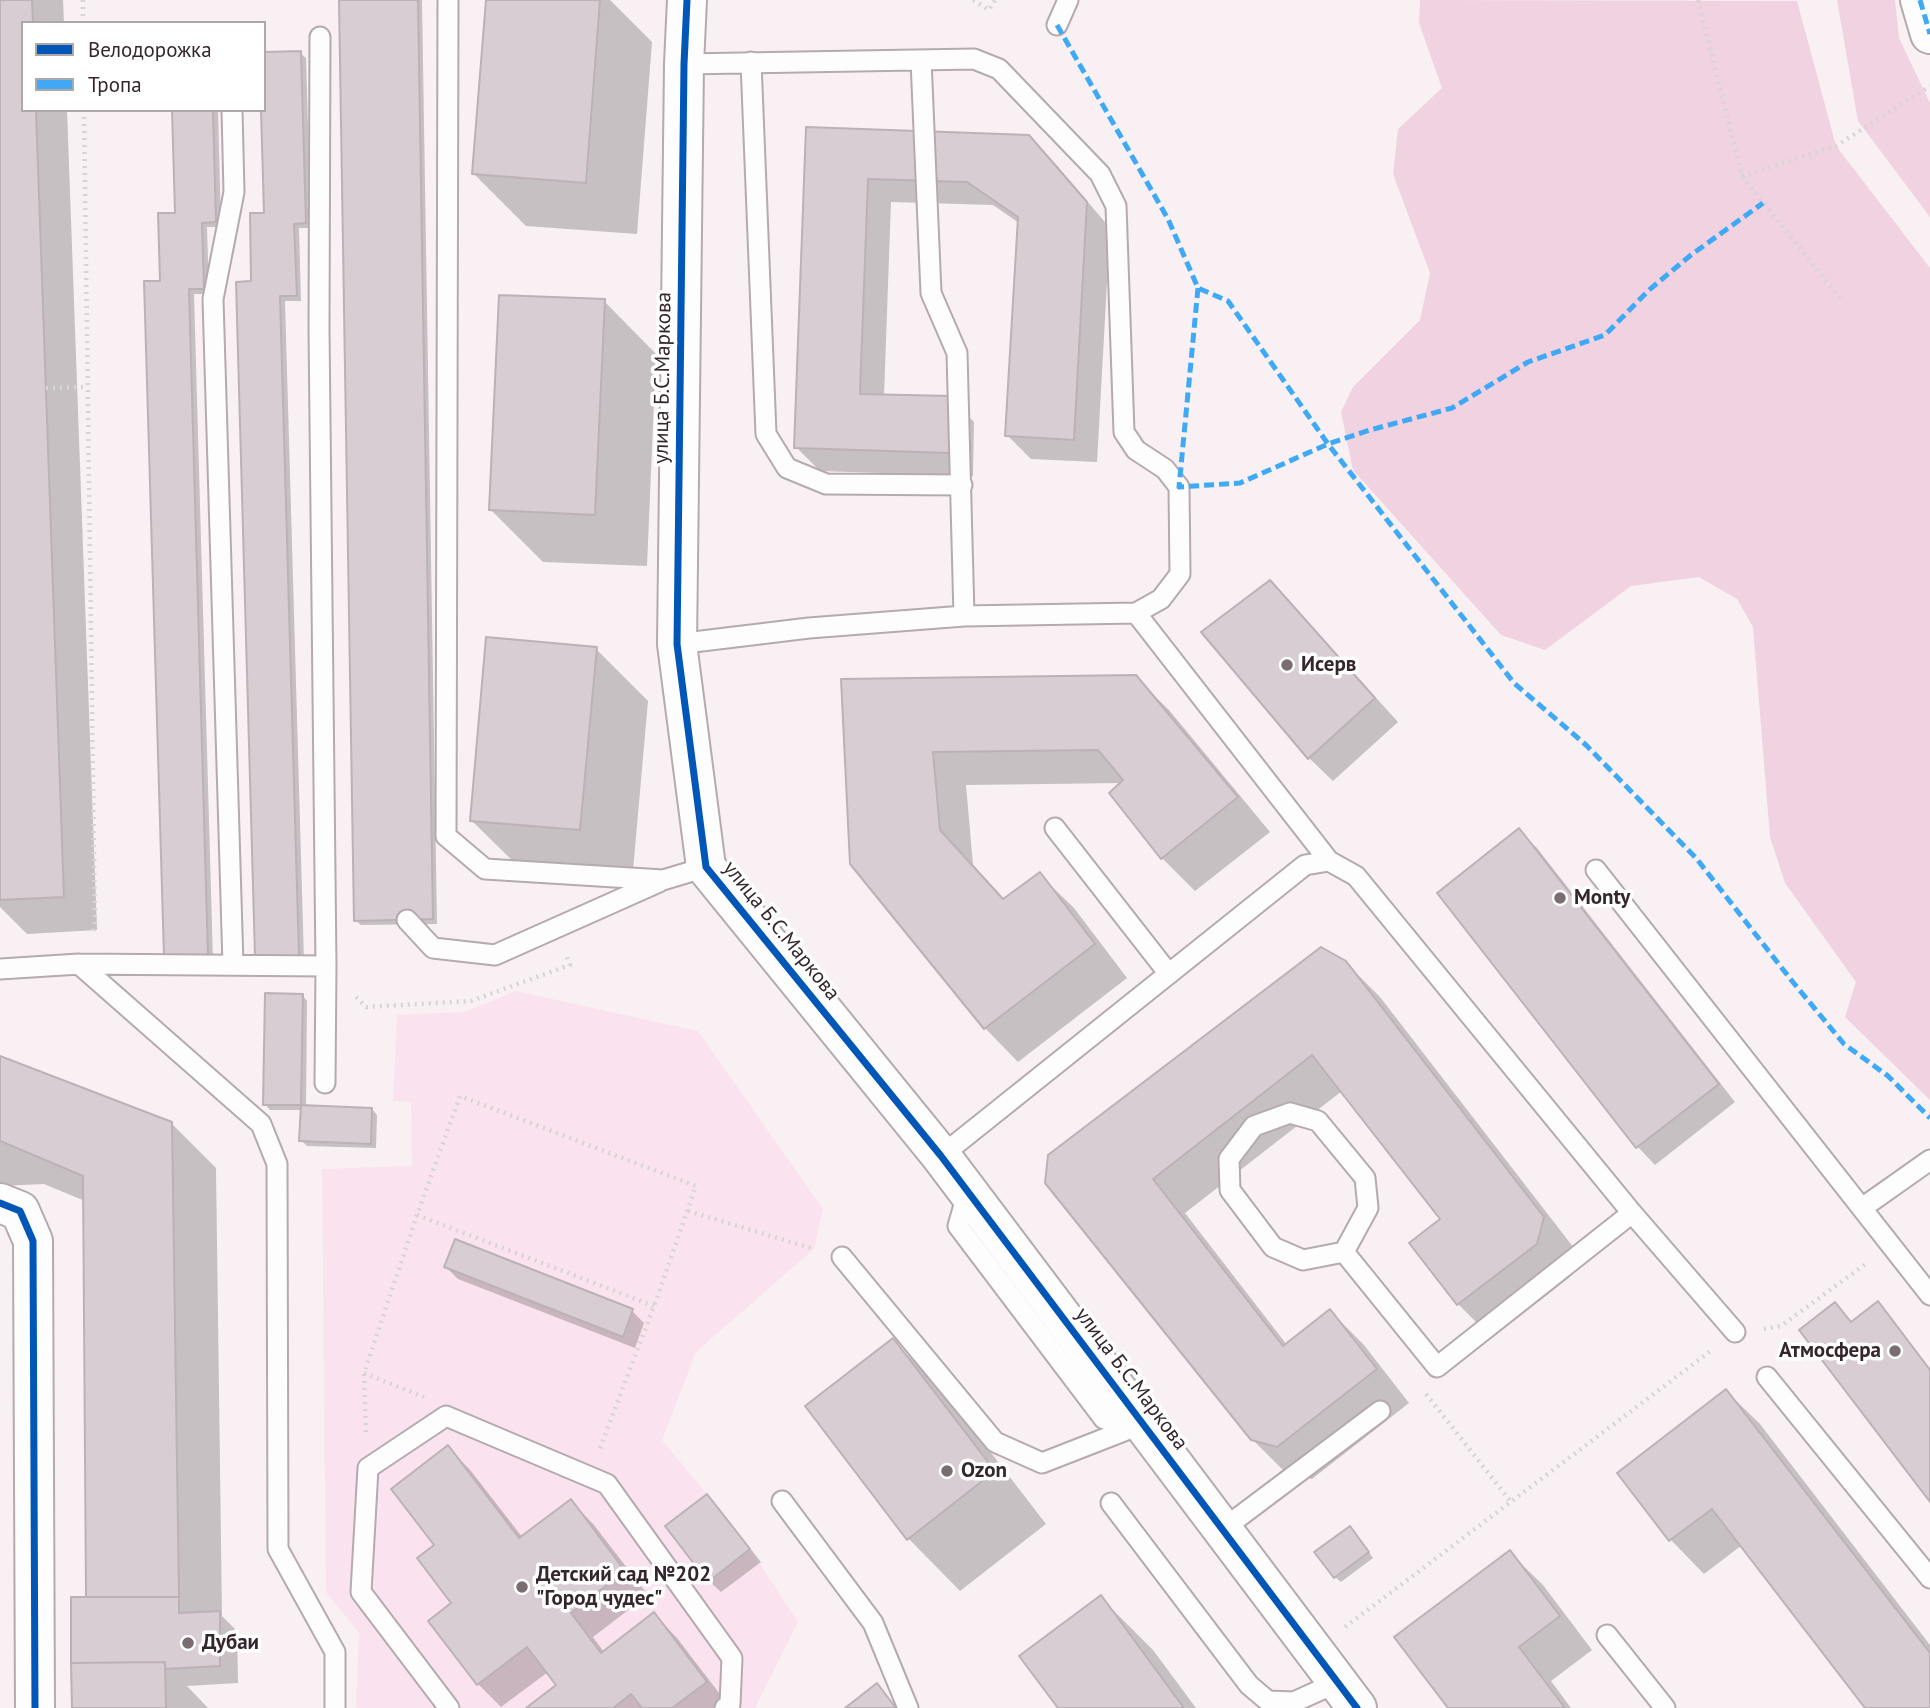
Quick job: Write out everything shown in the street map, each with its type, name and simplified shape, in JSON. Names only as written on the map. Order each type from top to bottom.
[{"type":"street","name":"улица Б.С.Маркова","points":[[687,0],[677,644],[706,867],[941,1156],[1347,1695]]},
{"type":"street","points":[[1920,0],[1930,34]]},
{"type":"street","points":[[0,1203],[20,1211],[33,1241],[35,1708]]},
{"type":"lane","points":[[448,0],[446,836],[485,869],[663,880]]},
{"type":"lane","points":[[1056,25],[1068,0]]},
{"type":"lane","points":[[320,37],[318,329],[325,1083]]},
{"type":"lane","points":[[677,644],[809,628],[964,616],[1136,613],[1161,599],[1180,574],[1179,487],[1165,468],[1136,450],[1124,432],[1116,206],[1100,174],[999,69],[974,59],[684,64]]},
{"type":"lane","points":[[921,60],[931,293],[957,353],[964,616]]},
{"type":"lane","points":[[751,62],[766,434],[787,468],[826,484],[962,485]]},
{"type":"lane","points":[[232,112],[234,192],[213,299],[233,965]]},
{"type":"lane","points":[[1136,613],[1329,861],[1356,876],[1632,1213],[1735,1332]]},
{"type":"lane","points":[[1055,828],[1169,974]]},
{"type":"lane","points":[[941,1156],[1305,865],[1329,861]]},
{"type":"lane","points":[[407,920],[433,948],[495,954],[663,880],[706,867]]},
{"type":"lane","points":[[1596,870],[1930,1295]]},
{"type":"lane","points":[[0,969],[79,964],[326,966]]},
{"type":"lane","points":[[79,964],[261,1124],[277,1164],[278,1549],[335,1652],[335,1708]]},
{"type":"lane","points":[[1290,1113],[1318,1121],[1364,1178],[1368,1208],[1344,1252],[1303,1260],[1273,1247],[1230,1190],[1229,1159],[1254,1126],[1290,1113]]},
{"type":"lane","points":[[1862,1208],[1930,1160]]},
{"type":"lane","points":[[1344,1252],[1437,1367],[1632,1213]]},
{"type":"lane","points":[[842,1257],[995,1442],[1042,1464],[1142,1424]]},
{"type":"lane","points":[[1768,1377],[1930,1578]]},
{"type":"lane","points":[[1223,1530],[1380,1411]]},
{"type":"lane","points":[[449,1708],[361,1592],[368,1468],[446,1416],[607,1483],[732,1658],[730,1704],[725,1708]]},
{"type":"lane","points":[[782,1501],[873,1623],[908,1708]]},
{"type":"lane","points":[[1111,1503],[1249,1685],[1268,1701],[1294,1702],[1347,1695]]},
{"type":"lane","points":[[1607,1635],[1665,1708]]},
{"type":"path","points":[[83,0],[83,21]]},
{"type":"path","points":[[973,0],[989,10],[995,0]]},
{"type":"path","points":[[1698,0],[1742,176],[1843,302]]},
{"type":"path","points":[[1742,176],[1836,146],[1930,86]]},
{"type":"path","points":[[79,964],[95,926],[84,112]]},
{"type":"path","points":[[46,388],[88,387]]},
{"type":"path","points":[[366,1007],[471,1001],[570,965]]},
{"type":"path","points":[[368,1468],[364,1373],[460,1096],[696,1186],[599,1452]]},
{"type":"path","points":[[688,1211],[842,1257]]},
{"type":"path","points":[[417,1215],[654,1306]]},
{"type":"path","points":[[1781,1326],[1861,1268]]},
{"type":"path","points":[[1313,1651],[1735,1332]]},
{"type":"path","points":[[1437,1367],[1417,1382],[1511,1502]]},
{"type":"path","points":[[364,1373],[428,1399]]},
{"type":"shaded area","points":[[1420,0],[1797,1],[1836,146],[1930,268],[1930,1100],[1845,1017],[1856,982],[1785,883],[1770,837],[1753,627],[1737,599],[1699,577],[1631,586],[1545,650],[1501,635],[1353,470],[1341,412],[1353,387],[1420,320],[1430,273],[1393,174],[1398,129],[1442,88],[1419,23]]},
{"type":"shaded area","points":[[1837,0],[1895,0],[1899,38],[1930,103],[1930,217],[1858,121]]},
{"type":"shaded area","points":[[516,991],[698,1031],[823,1209],[814,1249],[696,1352],[662,1440],[750,1549],[798,1622],[755,1708],[356,1708],[359,1633],[326,1592],[322,1169],[412,1166],[411,1102],[393,1101],[397,1015],[464,1012]]},
{"type":"building","points":[[0,0],[32,0],[33,21],[21,21],[21,112],[36,112],[64,897],[0,900]]},
{"type":"building","points":[[339,0],[418,0],[433,919],[354,921]]},
{"type":"building","points":[[486,0],[600,0],[586,183],[472,174]]},
{"type":"building","points":[[301,51],[306,223],[294,224],[297,296],[280,296],[299,956],[255,957],[236,282],[251,281],[250,213],[264,213],[261,112],[266,112],[266,52]]},
{"type":"building","points":[[172,112],[213,112],[216,222],[202,223],[204,289],[189,289],[208,956],[164,957],[144,281],[160,281],[158,213],[175,213]]},
{"type":"building","points":[[806,127],[1029,135],[1087,202],[1074,440],[1005,436],[1018,217],[967,182],[868,179],[860,394],[952,396],[950,453],[794,448]]},
{"type":"building","points":[[499,295],[605,299],[595,515],[489,510]]},
{"type":"building","name":"Исерв","points":[[1270,580],[1375,698],[1308,759],[1201,632]]},
{"type":"building","points":[[486,637],[597,647],[580,830],[470,821]]},
{"type":"building","points":[[1136,675],[1238,797],[1161,859],[1109,793],[1123,780],[1098,750],[933,752],[940,830],[1003,899],[1040,872],[1095,944],[984,1029],[850,864],[841,679]]},
{"type":"building","points":[[1519,828],[1719,1084],[1636,1148],[1437,893]]},
{"type":"building","points":[[1321,947],[1346,961],[1544,1217],[1537,1244],[1457,1305],[1409,1243],[1440,1219],[1312,1055],[1153,1179],[1283,1346],[1330,1309],[1377,1369],[1277,1447],[1251,1440],[1045,1183],[1048,1155]]},
{"type":"building","points":[[265,993],[303,994],[301,1105],[263,1105]]},
{"type":"building","points":[[0,1056],[172,1122],[179,1597],[86,1597],[83,1176],[0,1141]]},
{"type":"building","points":[[301,1105],[372,1108],[371,1144],[299,1141]]},
{"type":"building","points":[[455,1239],[633,1309],[623,1337],[444,1267]]},
{"type":"building","points":[[1878,1301],[1930,1370],[1930,1502],[1799,1330],[1835,1302],[1851,1322]]},
{"type":"building","points":[[893,1338],[995,1471],[907,1540],[805,1406]]},
{"type":"building","points":[[1726,1389],[1930,1653],[1930,1708],[1865,1708],[1712,1509],[1669,1541],[1617,1473]]},
{"type":"building","name":"Детский сад №202 \"Город чудес\"","points":[[448,1445],[519,1538],[571,1499],[625,1571],[571,1613],[601,1653],[654,1612],[707,1682],[672,1708],[642,1708],[631,1694],[613,1708],[526,1708],[556,1685],[527,1647],[477,1685],[428,1621],[451,1603],[417,1558],[434,1545],[391,1489]]},
{"type":"building","points":[[707,1494],[750,1549],[708,1582],[665,1526]]},
{"type":"building","points":[[1350,1526],[1369,1552],[1334,1578],[1314,1552]]},
{"type":"building","points":[[1510,1550],[1560,1616],[1519,1647],[1565,1708],[1448,1708],[1394,1637]]},
{"type":"building","points":[[1101,1595],[1184,1708],[1058,1708],[1019,1656]]},
{"type":"building","points":[[71,1597],[179,1597],[179,1613],[220,1611],[220,1666],[165,1669],[165,1662],[71,1663]]},
{"type":"building","points":[[165,1662],[166,1708],[72,1708],[71,1663]]},
{"type":"building","points":[[877,1683],[896,1708],[845,1708]]},
{"type":"marked path","points":[[1920,0],[1930,34]]},
{"type":"marked path","points":[[1057,25],[1168,219],[1198,288],[1228,301],[1328,444],[1514,683],[1586,745],[1696,858],[1844,1044],[1888,1076],[1930,1118]]},
{"type":"marked path","points":[[1198,288],[1179,487],[1240,483],[1328,444],[1452,408],[1528,362],[1605,335],[1649,290],[1691,255],[1763,203]]},
{"type":"cycle path","points":[[687,0],[677,644],[706,867],[941,1156],[1357,1708]]},
{"type":"cycle path","points":[[0,1203],[20,1211],[33,1241],[35,1708]]},
{"type":"place","name":"Исерв","points":[[1287,665]]},
{"type":"place","name":"Monty","points":[[1560,898]]},
{"type":"place","name":"Атмосфера","points":[[1895,1351]]},
{"type":"place","name":"Ozon","points":[[947,1471]]},
{"type":"place","name":"Детский сад №202 \"Город чудес\"","points":[[522,1587]]},
{"type":"place","name":"Дубаи","points":[[188,1643]]}]
